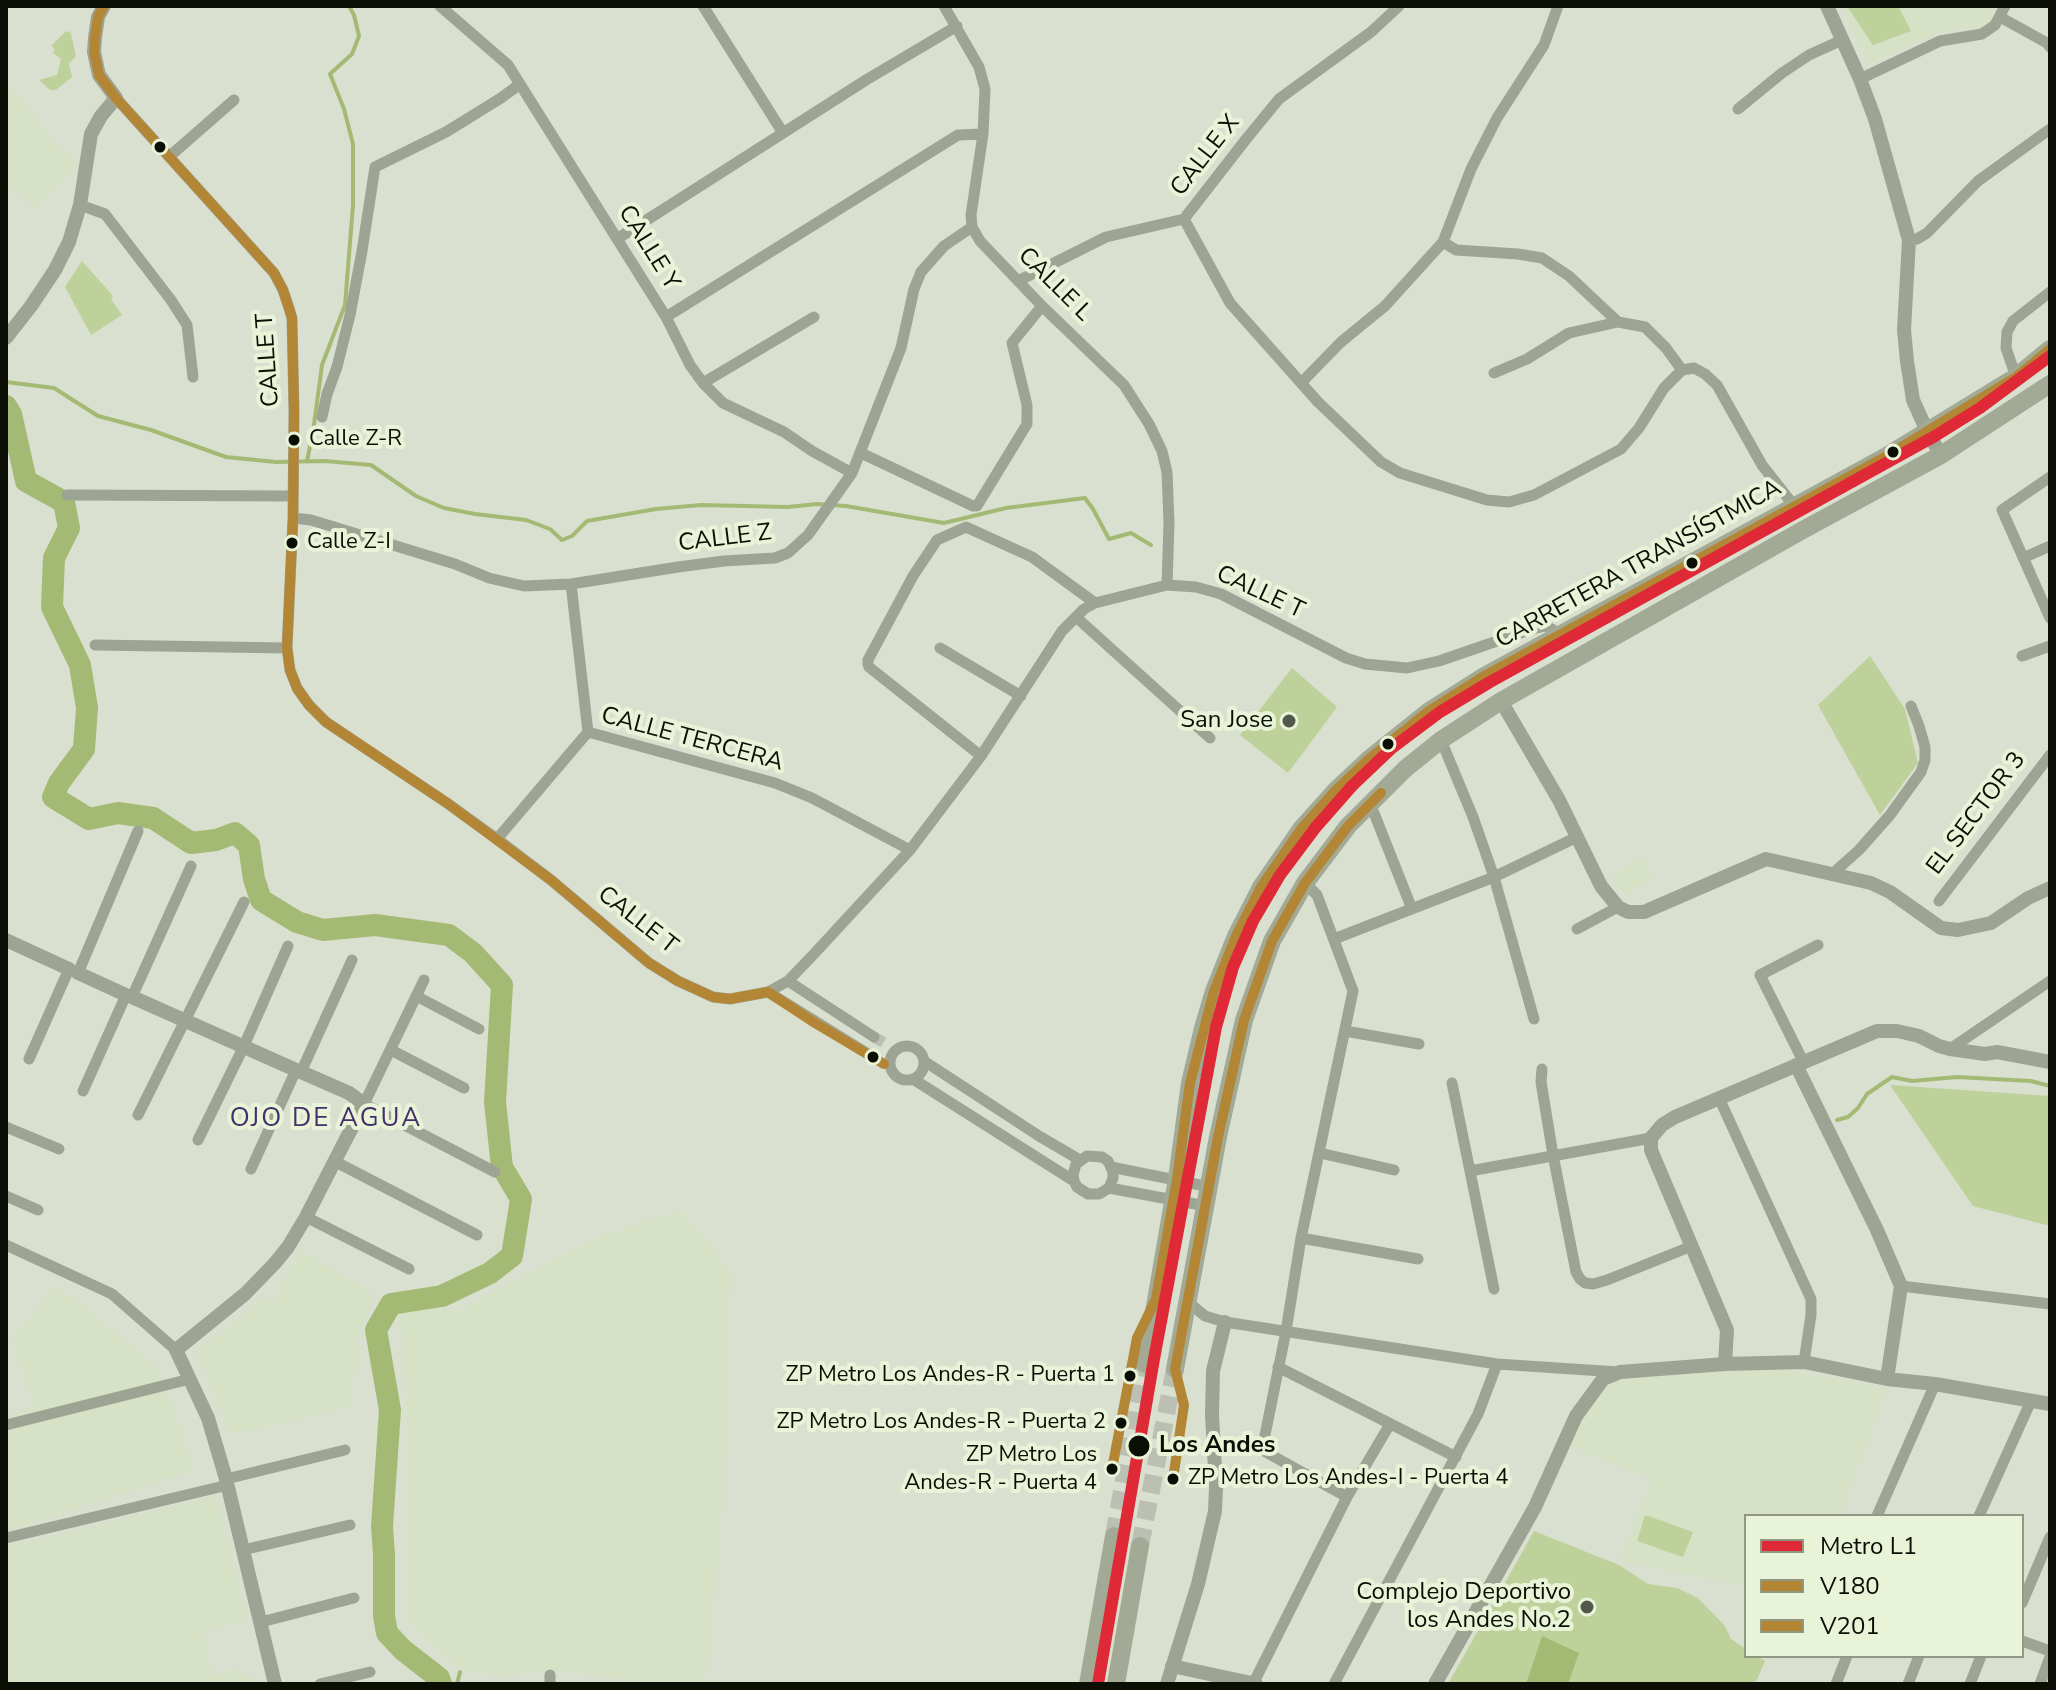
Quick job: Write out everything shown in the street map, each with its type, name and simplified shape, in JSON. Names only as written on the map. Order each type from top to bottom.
[{"type":"main road","name":"CARRETERA TRANSÍSTMICA","points":[[1145,1364],[1174,1199],[1190,1083],[1214,991],[1236,936],[1261,887],[1301,829],[1369,759],[1429,711],[1481,678],[1795,507],[1927,431],[2016,377],[2050,349]]},
{"type":"main road","name":"CARRETERA TRANSÍSTMICA","points":[[1175,1369],[1218,1137],[1244,1020],[1272,941],[1305,883],[1348,826],[1405,769],[1441,740],[1501,701],[1941,455],[2050,384]]},
{"type":"main road","points":[[1088,1684],[1114,1536]]},
{"type":"main road","points":[[1116,1684],[1140,1546]]},
{"type":"street","name":"CALLE T","points":[[104,6],[98,17],[94,52],[99,75],[116,98],[274,273],[292,318],[294,452],[287,648],[290,670],[297,688],[326,722],[497,839],[649,963],[713,997],[730,999],[768,992],[788,981],[910,850],[981,756],[1062,631],[1095,603],[1167,585],[1196,587],[1221,594],[1337,654],[1365,664],[1407,668],[1439,661],[1545,626],[1558,636]]},
{"type":"street","name":"CALLE Y","points":[[440,6],[508,65],[666,317],[690,365],[703,383],[723,403],[784,432],[852,473]]},
{"type":"street","points":[[703,6],[783,133]]},
{"type":"street","points":[[944,6],[979,67],[985,89],[972,227]]},
{"type":"street","name":"CALLE X","points":[[1018,281],[1106,237],[1184,219],[1279,99],[1371,32],[1399,6]]},
{"type":"street","points":[[1302,382],[1341,342],[1385,306],[1443,242],[1471,169],[1497,118],[1544,45],[1558,6]]},
{"type":"street","points":[[1827,6],[1875,119],[1909,240],[1904,330],[1907,361],[1913,400],[1941,455]]},
{"type":"street","points":[[1860,79],[1940,41],[1982,34],[1995,25],[2002,12],[2050,47]]},
{"type":"street","points":[[617,239],[866,80],[957,26]]},
{"type":"street","points":[[1738,109],[1809,55],[1842,40]]},
{"type":"street","points":[[322,417],[350,315],[375,167],[446,132],[520,84]]},
{"type":"street","points":[[6,338],[55,270],[69,242],[80,205],[91,134],[116,98]]},
{"type":"street","points":[[170,156],[234,100]]},
{"type":"street","points":[[1909,240],[1927,233],[1978,181],[2050,129]]},
{"type":"street","points":[[666,317],[958,135],[983,134]]},
{"type":"street","points":[[80,205],[105,214],[171,300],[187,325],[193,377]]},
{"type":"street","points":[[1184,219],[1230,303],[1318,402],[1381,462],[1400,473],[1487,500],[1509,502],[1534,495],[1621,449],[1639,428],[1664,388],[1682,370],[1694,368],[1717,385],[1762,465],[1795,507]]},
{"type":"street","name":"CALLE L","points":[[972,227],[980,241],[1042,306],[1124,385],[1149,424],[1162,451],[1167,472],[1167,585]]},
{"type":"street","name":"CALLE Z","points":[[293,518],[311,520],[489,578],[524,586],[571,584],[724,561],[775,558],[788,553],[808,535],[852,473],[901,348],[914,289],[921,272],[944,246],[972,227]]},
{"type":"street","points":[[1443,242],[1456,250],[1542,258],[1569,276],[1618,322]]},
{"type":"street","points":[[2016,377],[2006,348],[2007,332],[2013,321],[2050,292]]},
{"type":"street","points":[[861,453],[977,506],[1027,424],[1027,405],[1012,343],[1042,306]]},
{"type":"street","points":[[703,383],[814,317]]},
{"type":"street","points":[[1494,373],[1527,359],[1569,333],[1618,322],[1645,327],[1682,370]]},
{"type":"street","points":[[2050,477],[2002,510],[2050,618]]},
{"type":"street","points":[[67,495],[293,496]]},
{"type":"street","points":[[981,756],[868,664],[913,576],[937,540],[966,527],[1032,557],[1095,603]]},
{"type":"street","points":[[2023,558],[2050,546]]},
{"type":"street","points":[[571,584],[588,732]]},
{"type":"street","points":[[1076,617],[1210,738]]},
{"type":"street","points":[[95,645],[287,648]]},
{"type":"street","points":[[2022,656],[2050,646]]},
{"type":"street","points":[[940,648],[1021,696]]},
{"type":"street","points":[[1501,701],[1559,800],[1601,886],[1618,907],[1628,912],[1644,912],[1766,859],[1871,883],[1890,892],[1941,928],[1958,930],[1991,923],[2028,898],[2050,888]]},
{"type":"street","points":[[1832,874],[1859,850],[1890,815],[1921,772],[1925,747],[1911,706]]},
{"type":"street","name":"CALLE TERCERA","points":[[497,839],[588,732],[775,783],[812,798],[910,850]]},
{"type":"street","points":[[1441,740],[1494,877],[1534,1019]]},
{"type":"street","name":"EL SECTOR 3","points":[[1939,901],[2050,755]]},
{"type":"street","points":[[1370,803],[1412,909]]},
{"type":"street","points":[[29,1059],[138,831]]},
{"type":"street","points":[[1334,939],[1494,877],[1577,837]]},
{"type":"street","points":[[83,1091],[191,866]]},
{"type":"street","points":[[1305,883],[1317,895],[1353,991],[1301,1238],[1262,1450],[1347,1497]]},
{"type":"street","points":[[138,1115],[244,902]]},
{"type":"street","points":[[1577,929],[1618,907]]},
{"type":"street","points":[[6,940],[349,1093],[364,1104],[495,1172]]},
{"type":"street","points":[[1818,945],[1760,975],[1901,1286],[1887,1379]]},
{"type":"street","points":[[198,1140],[288,946]]},
{"type":"street","points":[[251,1169],[352,960]]},
{"type":"street","points":[[176,1350],[245,1294],[288,1247],[364,1104],[424,980]]},
{"type":"street","points":[[788,981],[874,1037]]},
{"type":"street","points":[[1950,1049],[2050,981]]},
{"type":"street","points":[[768,992],[868,1054]]},
{"type":"street","points":[[416,996],[479,1029]]},
{"type":"street","points":[[815,1023],[826,1006]]},
{"type":"street","points":[[1345,1031],[1419,1044]]},
{"type":"street","points":[[1470,1171],[1651,1138],[1662,1125],[1675,1117],[1877,1031],[1919,1036],[1950,1049],[1985,1054],[1997,1052],[2050,1062]]},
{"type":"street","points":[[888,1045],[913,1047],[924,1061],[1080,1160]]},
{"type":"street","points":[[903,1046],[890,1057],[887,1066],[896,1077],[913,1079],[921,1072],[924,1061]]},
{"type":"street","points":[[391,1050],[464,1088]]},
{"type":"street","points":[[1542,1069],[1541,1082],[1553,1155],[1576,1272],[1585,1283],[1607,1280],[1692,1246]]},
{"type":"street","points":[[913,1079],[1074,1181]]},
{"type":"street","points":[[1452,1083],[1494,1289]]},
{"type":"street","points":[[1719,1098],[1811,1299],[1804,1362]]},
{"type":"street","points":[[6,1127],[59,1149]]},
{"type":"street","points":[[1651,1138],[1651,1150],[1727,1330],[1725,1364]]},
{"type":"street","points":[[1320,1153],[1394,1170]]},
{"type":"street","points":[[1096,1155],[1108,1161],[1111,1167],[1113,1178],[1109,1188],[1099,1194],[1088,1194],[1074,1181],[1074,1170],[1080,1160],[1087,1156],[1096,1155]]},
{"type":"street","points":[[334,1161],[477,1235]]},
{"type":"street","points":[[1111,1167],[1210,1187]]},
{"type":"street","points":[[1109,1188],[1206,1206]]},
{"type":"street","points":[[6,1196],[38,1210]]},
{"type":"street","points":[[306,1217],[409,1269]]},
{"type":"street","points":[[1301,1238],[1418,1259]]},
{"type":"street","points":[[6,1245],[112,1294],[176,1350],[208,1418],[227,1482],[275,1684]]},
{"type":"street","points":[[1901,1286],[2050,1304]]},
{"type":"street","points":[[1188,1302],[1205,1316],[1225,1322],[1497,1364],[1620,1372],[1804,1362],[1887,1379],[2050,1404]]},
{"type":"street","points":[[1167,1684],[1201,1573],[1215,1511],[1213,1371],[1225,1322]]},
{"type":"street","points":[[1334,1684],[1478,1414],[1497,1364]]},
{"type":"street","points":[[1278,1367],[1456,1457]]},
{"type":"street","points":[[1435,1684],[1535,1507],[1576,1416],[1603,1379],[1620,1372]]},
{"type":"street","points":[[6,1425],[190,1379]]},
{"type":"street","points":[[1878,1514],[1935,1384]]},
{"type":"street","points":[[1980,1514],[2031,1401]]},
{"type":"street","points":[[1172,1666],[1254,1684],[1347,1497],[1390,1424]]},
{"type":"street","points":[[6,1538],[345,1450]]},
{"type":"street","points":[[243,1550],[350,1525]]},
{"type":"street","points":[[2024,1598],[2050,1537]]},
{"type":"street","points":[[261,1622],[354,1598]]},
{"type":"street","points":[[2024,1642],[2050,1654],[2040,1684]]},
{"type":"street","points":[[1836,1684],[1846,1658]]},
{"type":"street","points":[[1908,1684],[1918,1658]]},
{"type":"street","points":[[1970,1684],[1980,1658]]},
{"type":"street","points":[[320,1684],[370,1672]]},
{"type":"shaded area","points":[[1841,6],[1996,6],[1991,18],[1982,25],[1970,29],[1951,28],[1869,63]]},
{"type":"shaded area","points":[[1847,6],[1898,6],[1911,31],[1873,45]]},
{"type":"shaded area","points":[[66,31],[71,33],[76,56],[69,64],[72,77],[56,90],[50,90],[39,80],[57,75],[61,59],[53,53],[55,49],[51,46]]},
{"type":"shaded area","points":[[6,83],[39,121],[52,142],[78,161],[35,210],[13,188],[6,194]]},
{"type":"shaded area","points":[[82,261],[113,296],[111,299],[122,315],[91,335],[65,287]]},
{"type":"shaded area","points":[[1870,656],[1905,709],[1918,763],[1880,815],[1818,705]]},
{"type":"shaded area","name":"San Jose","points":[[1292,668],[1337,707],[1288,773],[1240,735]]},
{"type":"shaded area","points":[[1643,858],[1653,879],[1625,895],[1611,876]]},
{"type":"shaded area","points":[[1890,1085],[2050,1096],[2050,1226],[1973,1206]]},
{"type":"shaded area","points":[[680,1210],[731,1271],[722,1518],[705,1684],[668,1684],[561,1671],[497,1675],[465,1670],[408,1621],[408,1437],[401,1306],[460,1311],[594,1239]]},
{"type":"shaded area","points":[[301,1250],[373,1294],[372,1305],[358,1331],[356,1375],[352,1374],[354,1405],[230,1435],[196,1352],[262,1298],[274,1304],[284,1286],[281,1284]]},
{"type":"shaded area","points":[[56,1285],[161,1370],[194,1470],[6,1532],[6,1416],[34,1406],[12,1339]]},
{"type":"shaded area","points":[[1778,1369],[1887,1388],[1841,1514],[1744,1514],[1744,1586],[1619,1561],[1652,1479],[1568,1446],[1580,1422],[1608,1384],[1634,1371]]},
{"type":"shaded area","points":[[216,1495],[247,1620],[203,1632],[212,1676],[235,1669],[252,1677],[254,1684],[6,1684],[6,1547]]},
{"type":"shaded area","points":[[1645,1515],[1693,1532],[1683,1557],[1637,1541]]},
{"type":"shaded area","name":"Complejo Deportivo los Andes No.2","points":[[1534,1531],[1619,1565],[1648,1584],[1677,1588],[1698,1598],[1725,1626],[1731,1639],[1744,1648],[1744,1658],[1765,1661],[1755,1684],[1448,1684]]},
{"type":"shaded area","points":[[1542,1636],[1579,1653],[1568,1684],[1526,1684]]},
{"type":"waterway","points":[[307,461],[322,365],[345,305],[353,205],[353,144],[330,74],[352,54],[359,36],[349,6]]},
{"type":"waterway","points":[[6,382],[54,388],[98,416],[151,430],[226,457],[371,465],[416,496],[444,508],[526,520],[550,529],[562,540],[572,536],[587,521],[701,505],[846,506],[944,523],[1006,508],[1085,498],[1109,539],[1131,533],[1151,545]]},
{"type":"waterway","points":[[6,406],[11,414],[26,481],[64,502],[69,528],[54,558],[52,607],[80,665],[87,708],[84,749],[59,783],[53,797],[89,819],[118,813],[153,818],[191,843],[216,840],[235,833],[249,845],[261,900],[297,922],[323,930],[375,925],[449,935],[473,953],[502,985],[495,1102],[502,1167],[521,1199],[512,1256],[490,1273],[442,1296],[391,1304],[376,1330],[390,1410],[382,1526],[387,1633],[439,1678],[441,1684]]},
{"type":"waterway","points":[[1837,1120],[1848,1117],[1867,1094],[1892,1077],[1912,1081],[1957,1077],[2031,1081],[2050,1086]]},
{"type":"waterway","points":[[457,1684],[460,1672]]},
{"type":"tunnel","points":[[874,1037],[888,1045]]},
{"type":"tunnel","points":[[868,1054],[884,1064]]},
{"type":"tunnel","points":[[1114,1536],[1145,1364]]},
{"type":"tunnel","points":[[1140,1546],[1175,1369]]},
{"type":"metro line","name":"L1","points":[[1098,1684],[1216,1027],[1233,967],[1253,921],[1280,875],[1352,786],[1392,748],[1440,712],[1935,436],[1980,408],[2050,356]]},
{"type":"transit line","name":"V201","points":[[104,6],[98,17],[95,38],[94,52],[99,75],[116,98],[274,273],[292,318],[293,518],[287,648],[290,670],[297,688],[309,705],[326,722],[447,803],[551,880],[649,963],[713,997],[730,999],[768,992],[884,1064]]},
{"type":"transit line","name":"V180","points":[[1112,1469],[1137,1338],[1156,1299],[1190,1083],[1214,991],[1236,936],[1261,887],[1301,829],[1369,759],[1429,711],[1481,678],[1885,457],[2016,377],[2050,349]]},
{"type":"transit line","name":"V180","points":[[1173,1479],[1184,1405],[1175,1369],[1218,1137],[1244,1020],[1272,941],[1305,883],[1348,826],[1381,793]]},
{"type":"place","name":"Calle Z-R","points":[[294,440]]},
{"type":"place","name":"Calle Z-I","points":[[292,543]]},
{"type":"place","name":"San Jose","points":[[1289,721]]},
{"type":"place","name":"ZP Metro Los Andes-R - Puerta 1","points":[[1130,1376]]},
{"type":"place","name":"ZP Metro Los Andes-R - Puerta 2","points":[[1121,1423]]},
{"type":"place","name":"Los Andes","points":[[1139,1446]]},
{"type":"place","name":"ZP Metro Los Andes-R - Puerta 4","points":[[1112,1469]]},
{"type":"place","name":"ZP Metro Los Andes-I - Puerta 4","points":[[1173,1479]]},
{"type":"place","name":"Complejo Deportivo los Andes No.2","points":[[1587,1607]]},
{"type":"district","name":"OJO DE AGUA","points":[[326,1120]]}]
